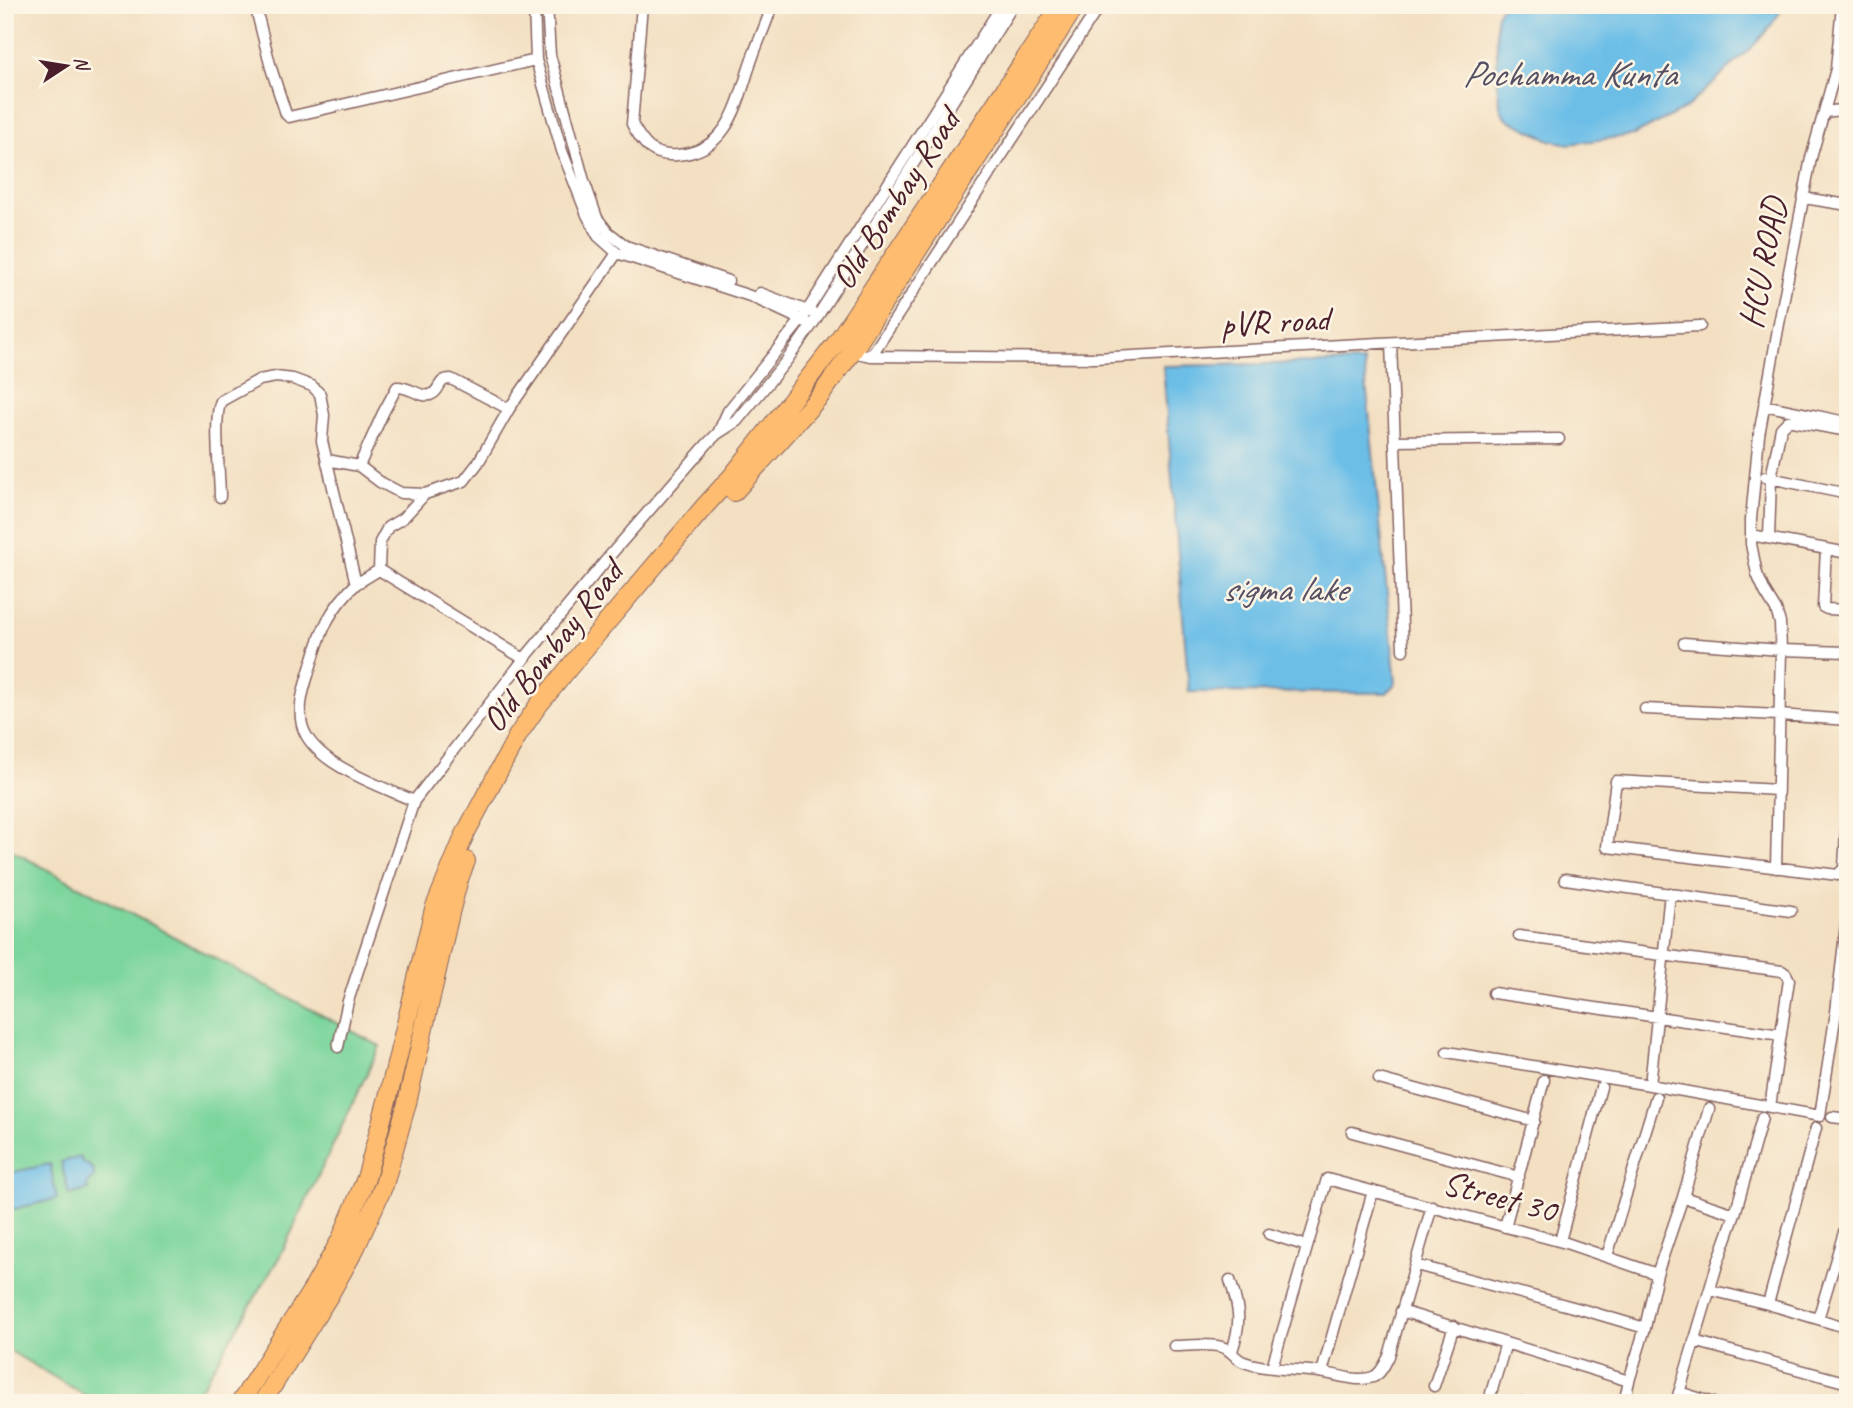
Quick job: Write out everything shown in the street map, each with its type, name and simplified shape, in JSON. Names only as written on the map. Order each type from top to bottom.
[{"type":"main road","name":"Old Bombay Road","points":[[240,1403],[341,1240],[366,1178],[434,909],[465,834],[512,745],[537,707],[733,475],[837,342],[1061,5]]},
{"type":"main road","name":"Old Bombay Road","points":[[262,1403],[330,1294],[356,1247],[384,1185],[407,1103],[458,879],[510,771],[545,715],[713,515],[820,396],[852,352],[1076,5]]},
{"type":"street","points":[[255,5],[271,68],[289,117],[536,60]]},
{"type":"street","points":[[534,5],[536,60],[562,151],[598,236],[617,253],[810,318]]},
{"type":"street","points":[[547,5],[550,55],[558,90],[593,209],[608,232],[626,246],[810,318]]},
{"type":"street","points":[[642,5],[632,124],[640,140],[664,156],[686,154],[712,143],[722,133],[732,118],[772,5]]},
{"type":"street","points":[[338,1046],[348,1001],[414,801],[524,659],[613,552],[717,434],[737,421],[787,360],[1002,5]]},
{"type":"street","points":[[810,318],[1013,5]]},
{"type":"street","points":[[871,356],[1100,5]]},
{"type":"street","name":"HCU ROAD","points":[[1776,869],[1780,623],[1757,574],[1751,519],[1764,405],[1811,158],[1836,69],[1843,55],[1842,5]]},
{"type":"street","points":[[1825,112],[1848,108]]},
{"type":"street","points":[[1804,198],[1848,205]]},
{"type":"street","points":[[327,460],[359,466],[380,482],[401,493],[425,494],[464,481],[478,463],[509,409],[617,253]]},
{"type":"street","name":"pVR road","points":[[852,352],[871,356],[1095,358],[1700,326]]},
{"type":"street","points":[[1391,343],[1403,650]]},
{"type":"street","points":[[220,497],[217,422],[221,401],[259,380],[276,377],[293,379],[312,386],[320,394],[324,415],[322,442],[356,584]]},
{"type":"street","points":[[359,466],[397,387],[406,387],[429,395],[447,378],[509,409]]},
{"type":"street","points":[[1764,405],[1845,426]]},
{"type":"street","points":[[1769,538],[1771,478],[1780,428],[1788,421],[1845,426]]},
{"type":"street","points":[[1395,441],[1559,439]]},
{"type":"street","points":[[1755,475],[1848,494]]},
{"type":"street","points":[[379,570],[380,542],[388,527],[402,518],[425,494]]},
{"type":"street","points":[[1751,535],[1848,553]]},
{"type":"street","points":[[1826,549],[1823,607],[1848,610]]},
{"type":"street","points":[[379,570],[524,659]]},
{"type":"street","points":[[379,570],[356,584],[340,599],[322,630],[302,695],[302,725],[314,748],[338,766],[414,801]]},
{"type":"street","points":[[1684,643],[1848,652]]},
{"type":"street","points":[[1645,709],[1848,720]]},
{"type":"street","points":[[1777,790],[1616,781],[1607,847],[1838,875],[1844,868],[1848,795]]},
{"type":"street","points":[[1565,878],[1791,911]]},
{"type":"street","points":[[1650,1084],[1670,893]]},
{"type":"street","points":[[1447,1052],[1650,1084],[1820,1116],[1848,907]]},
{"type":"street","points":[[1519,936],[1782,971],[1788,980],[1770,1107]]},
{"type":"street","points":[[1493,993],[1781,1035]]},
{"type":"street","points":[[1380,1080],[1534,1121]]},
{"type":"street","points":[[1505,1227],[1544,1080]]},
{"type":"street","points":[[1560,1241],[1601,1087]]},
{"type":"street","points":[[1607,1256],[1656,1097]]},
{"type":"street","points":[[1624,1403],[1657,1274],[1709,1109]]},
{"type":"street","points":[[1832,1117],[1848,1119]]},
{"type":"street","points":[[1714,1403],[1677,1397],[1735,1214],[1762,1118]]},
{"type":"street","points":[[1768,1304],[1816,1128]]},
{"type":"street","points":[[1352,1132],[1519,1177]]},
{"type":"street","name":"Street 30","points":[[1307,1245],[1327,1179],[1560,1241],[1657,1274]]},
{"type":"street","points":[[1322,1372],[1373,1191]]},
{"type":"street","points":[[1683,1197],[1735,1214]]},
{"type":"street","points":[[1174,1346],[1224,1347],[1244,1362],[1357,1378],[1374,1377],[1383,1369],[1389,1356],[1432,1206]]},
{"type":"street","points":[[1818,1319],[1848,1219]]},
{"type":"street","points":[[1269,1234],[1307,1245],[1272,1367]]},
{"type":"street","points":[[1416,1265],[1645,1328]]},
{"type":"street","points":[[1230,1280],[1239,1314],[1232,1351]]},
{"type":"street","points":[[1710,1290],[1848,1328]]},
{"type":"street","points":[[1401,1311],[1629,1381]]},
{"type":"street","points":[[1434,1386],[1454,1326]]},
{"type":"street","points":[[1694,1341],[1848,1383]]},
{"type":"street","points":[[1491,1393],[1506,1343]]},
{"type":"green space","points":[[5,847],[380,1046],[280,1256],[192,1403],[98,1403],[5,1348]]},
{"type":"water","name":"Pochamma Kunta","points":[[1503,5],[1785,5],[1757,42],[1686,108],[1634,135],[1569,144],[1550,140],[1505,118],[1498,94],[1496,18]]},
{"type":"water","name":"sigma lake","points":[[1364,362],[1396,683],[1387,693],[1189,692],[1163,366]]},
{"type":"water","points":[[81,1157],[82,1163],[94,1170],[94,1177],[87,1184],[88,1190],[69,1195],[61,1162]]},
{"type":"water","points":[[50,1164],[57,1199],[5,1211],[5,1174]]}]
